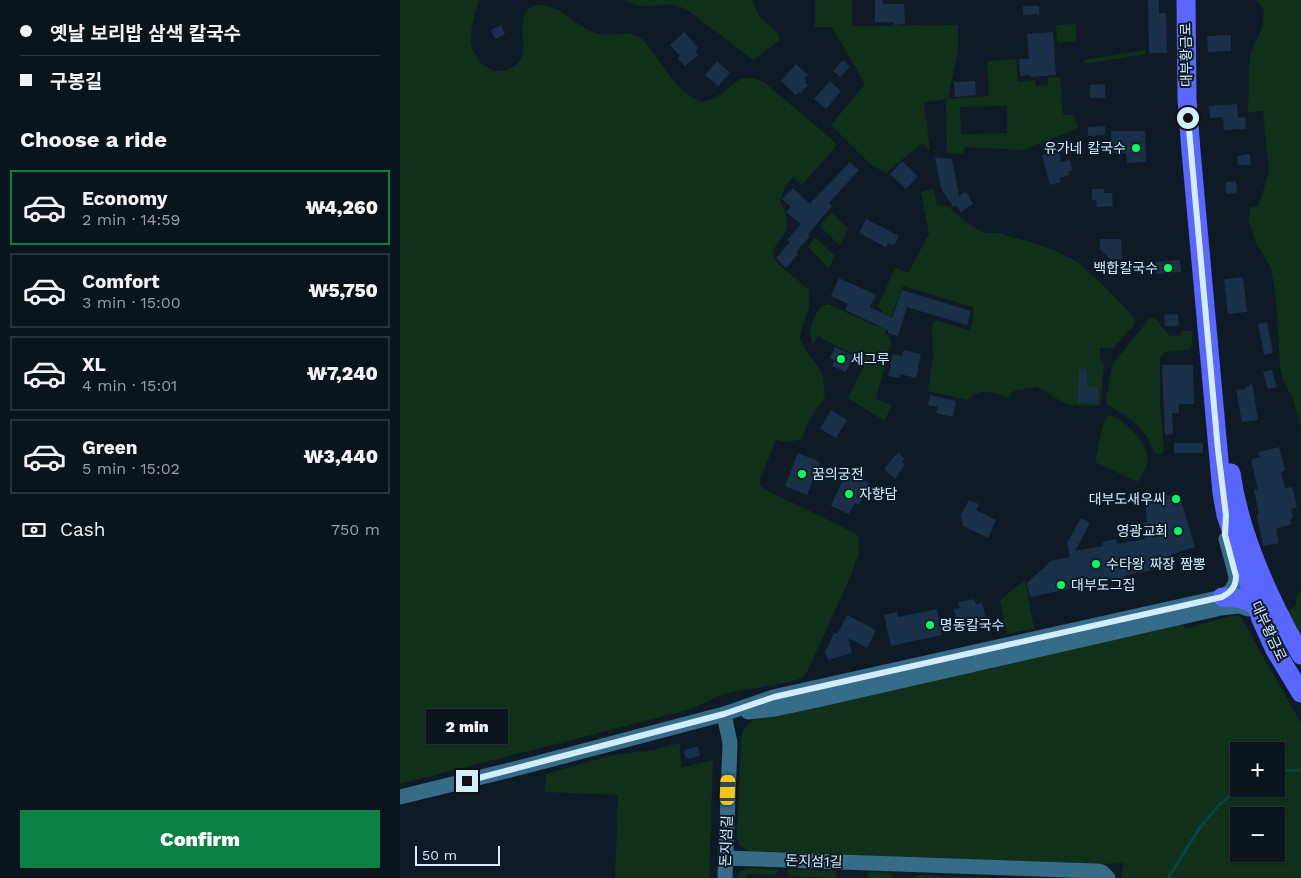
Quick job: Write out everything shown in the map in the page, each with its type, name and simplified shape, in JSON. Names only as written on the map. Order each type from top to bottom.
[{"type":"main road","name":"대부황금로","points":[[1186,0],[1187,99],[1191,151],[1218,450],[1226,515],[1242,603],[1276,650],[1301,693]]},
{"type":"main road","name":"대부황금로","points":[[1196,0],[1198,111],[1233,482],[1242,524],[1256,561],[1277,612],[1301,655]]},
{"type":"main road","points":[[1256,561],[1258,579],[1242,603],[1271,622],[1301,669]]},
{"type":"street","points":[[1226,515],[1225,535],[1236,576],[1236,582],[1229,593],[1242,603]]},
{"type":"street","points":[[400,797],[530,766],[724,714],[784,707],[1242,603]]},
{"type":"street","name":"돈지섬길","points":[[724,714],[730,743],[725,878]]},
{"type":"street","name":"돈지섬1길","points":[[725,858],[902,871],[1096,871],[1102,872],[1108,878]]},
{"type":"green space","points":[[400,0],[479,0],[471,31],[472,48],[482,64],[498,71],[517,65],[522,56],[525,13],[531,7],[549,6],[595,33],[608,35],[625,33],[642,39],[680,87],[701,102],[714,98],[744,78],[756,79],[765,83],[835,142],[836,145],[833,150],[802,185],[793,177],[785,187],[780,200],[786,215],[787,227],[774,250],[778,264],[809,290],[809,308],[800,338],[805,349],[822,373],[825,396],[807,424],[802,439],[789,442],[776,440],[760,479],[760,485],[764,489],[855,533],[859,538],[859,553],[849,580],[806,674],[802,678],[724,694],[688,710],[400,784]]},
{"type":"green space","points":[[625,0],[752,0],[759,16],[778,33],[780,40],[753,60],[681,7],[674,5],[639,6]]},
{"type":"green space","points":[[815,0],[852,0],[852,26],[958,25],[958,50],[948,99],[989,96],[987,61],[1016,59],[1018,82],[1035,80],[1036,86],[1048,85],[1048,78],[1060,77],[1063,115],[1074,115],[1078,128],[1024,150],[965,147],[963,154],[947,153],[947,99],[924,102],[930,151],[922,143],[886,173],[870,164],[831,125],[865,84],[832,27],[815,27]],"holes":[[[1007,106],[1007,133],[961,134],[960,107]]]},
{"type":"green space","points":[[1256,0],[1301,0],[1301,429],[1293,398],[1284,383],[1280,367],[1276,297],[1271,268],[1255,241],[1249,221],[1250,207],[1259,205],[1269,171],[1263,111],[1248,112],[1250,54],[1262,28],[1264,10]]},
{"type":"green space","points":[[1076,24],[1076,42],[1057,43],[1056,25]]},
{"type":"green space","points":[[1145,50],[1146,54],[1085,64],[1084,60]]},
{"type":"green space","points":[[934,189],[937,205],[948,206],[963,220],[984,233],[998,233],[1024,240],[1054,250],[1076,261],[1135,318],[1134,325],[1113,348],[1100,348],[1100,358],[1104,364],[1100,406],[1068,405],[1037,387],[1013,391],[1008,398],[983,392],[967,400],[928,391],[933,358],[933,322],[938,320],[970,331],[973,307],[903,286],[885,333],[889,336],[892,346],[890,346],[876,399],[892,405],[884,421],[848,398],[866,361],[818,336],[813,345],[811,330],[813,320],[821,307],[828,304],[876,326],[883,311],[878,307],[895,267],[908,273],[929,234],[921,192]]},
{"type":"green space","points":[[831,212],[848,229],[840,246],[820,226]]},
{"type":"green space","points":[[815,237],[835,256],[829,268],[808,247]]},
{"type":"green space","points":[[1154,317],[1170,336],[1181,335],[1181,331],[1192,331],[1192,345],[1188,350],[1165,352],[1160,357],[1160,403],[1164,449],[1159,454],[1154,452],[1146,435],[1136,424],[1106,402],[1112,365],[1149,319]]},
{"type":"green space","points":[[1108,415],[1128,426],[1144,447],[1148,461],[1138,482],[1095,462],[1102,429]]},
{"type":"green space","points":[[1025,580],[1034,628],[1007,634],[1000,600]]},
{"type":"green space","points":[[1301,590],[1301,640],[1286,613],[1296,606],[1296,598]]},
{"type":"green space","points":[[1231,616],[1239,616],[1301,723],[1301,878],[1121,878],[1124,863],[1103,864],[749,851],[740,846],[737,837],[741,738],[744,728],[755,718],[1183,622],[1185,629]]},
{"type":"green space","points":[[680,743],[681,768],[713,760],[709,878],[615,878],[618,795],[545,792],[546,774],[612,755],[653,750]]},
{"type":"green space","points":[[746,868],[777,869],[778,871],[775,875],[747,874],[746,878],[737,878],[740,872]]},
{"type":"green space","points":[[788,869],[836,871],[836,878],[790,876],[787,872]]},
{"type":"green space","points":[[868,872],[889,873],[894,878],[868,878]]},
{"type":"green space","points":[[918,875],[996,878],[913,878]]},
{"type":"building","points":[[875,0],[883,0],[883,4],[904,4],[905,24],[894,25],[894,22],[875,22]]},
{"type":"building","points":[[1148,0],[1159,0],[1159,13],[1166,13],[1167,53],[1149,53]]},
{"type":"building","points":[[1023,6],[1039,6],[1039,14],[1023,15]]},
{"type":"building","points":[[501,25],[505,34],[495,39],[491,30]]},
{"type":"building","points":[[684,32],[698,48],[695,51],[698,55],[685,66],[678,59],[680,56],[670,45]]},
{"type":"building","points":[[1053,32],[1056,75],[1020,76],[1019,59],[1029,59],[1027,34]]},
{"type":"building","points":[[1231,35],[1231,51],[1208,52],[1207,36]]},
{"type":"building","points":[[843,60],[850,67],[840,77],[833,71]]},
{"type":"building","points":[[717,61],[730,73],[718,86],[705,75]]},
{"type":"building","points":[[796,64],[808,75],[804,79],[808,85],[800,94],[798,92],[796,95],[781,81]]},
{"type":"building","points":[[830,81],[841,91],[826,109],[814,99]]},
{"type":"building","points":[[975,81],[976,95],[955,97],[954,82]]},
{"type":"building","points":[[1105,84],[1105,98],[1090,98],[1090,85]]},
{"type":"building","points":[[1237,104],[1238,118],[1245,117],[1246,129],[1224,130],[1223,117],[1210,118],[1209,106]]},
{"type":"building","points":[[1105,126],[1105,135],[1088,136],[1088,127]]},
{"type":"building","points":[[1111,131],[1145,131],[1146,162],[1127,163],[1126,153],[1111,153]]},
{"type":"building","points":[[1059,151],[1061,162],[1070,160],[1072,170],[1068,172],[1069,175],[1059,178],[1061,182],[1050,185],[1042,155]]},
{"type":"building","points":[[1250,154],[1251,165],[1238,165],[1237,156]]},
{"type":"building","points":[[935,157],[952,159],[959,196],[966,192],[973,204],[961,212],[956,205],[953,207],[941,188]]},
{"type":"building","points":[[902,161],[918,176],[906,189],[890,174]]},
{"type":"building","points":[[850,162],[859,170],[829,203],[832,206],[808,234],[810,236],[796,252],[798,254],[786,268],[776,258],[790,242],[787,240],[801,224],[786,212],[791,207],[782,199],[793,188],[810,204]]},
{"type":"building","points":[[1236,181],[1237,193],[1226,194],[1226,182]]},
{"type":"building","points":[[1092,189],[1104,189],[1104,193],[1112,193],[1113,206],[1097,207],[1096,200],[1092,200]]},
{"type":"building","points":[[866,219],[899,236],[894,245],[888,243],[886,247],[859,233]]},
{"type":"building","points":[[1100,239],[1121,239],[1122,259],[1110,259],[1100,249]]},
{"type":"building","points":[[1180,260],[1181,272],[1156,274],[1155,262]]},
{"type":"building","points":[[1243,277],[1247,312],[1228,314],[1224,279]]},
{"type":"building","points":[[839,278],[876,295],[870,307],[892,318],[902,290],[971,311],[967,325],[907,307],[898,336],[888,333],[888,330],[845,310],[848,304],[831,296]]},
{"type":"building","points":[[1178,314],[1179,326],[1165,326],[1164,315]]},
{"type":"building","points":[[1267,322],[1273,353],[1264,355],[1258,324]]},
{"type":"building","points":[[835,347],[854,356],[846,372],[832,366],[835,360],[830,358]]},
{"type":"building","points":[[904,350],[921,354],[916,378],[900,374],[899,378],[888,376],[893,354],[902,356]]},
{"type":"building","points":[[1162,365],[1193,365],[1194,404],[1179,404],[1179,413],[1172,413],[1173,434],[1165,435]]},
{"type":"building","points":[[1079,368],[1087,369],[1087,387],[1098,387],[1098,403],[1078,402]]},
{"type":"building","points":[[1272,370],[1277,387],[1268,389],[1263,372]]},
{"type":"building","points":[[1252,383],[1258,420],[1242,422],[1236,390],[1245,389]]},
{"type":"building","points":[[930,395],[956,401],[953,417],[936,413],[938,407],[928,405]]},
{"type":"building","points":[[831,410],[847,420],[836,438],[820,429]]},
{"type":"building","points":[[1174,443],[1203,443],[1203,453],[1174,453]]},
{"type":"building","points":[[1279,447],[1285,470],[1281,472],[1285,488],[1292,487],[1297,507],[1291,509],[1293,518],[1290,519],[1292,524],[1276,529],[1279,543],[1263,546],[1254,490],[1258,489],[1251,460],[1260,457],[1258,452]]},
{"type":"building","points":[[898,452],[905,459],[902,462],[905,464],[895,479],[884,469]]},
{"type":"building","points":[[798,453],[820,462],[807,495],[785,486]]},
{"type":"building","points":[[846,473],[869,483],[859,505],[855,503],[849,514],[831,506]]},
{"type":"building","points":[[1179,493],[1195,547],[1172,554],[1175,565],[1124,576],[1124,578],[1030,597],[1027,583],[1051,561],[1070,557],[1067,543],[1081,518],[1090,523],[1075,551],[1103,546],[1102,542],[1116,539],[1117,544],[1145,539],[1143,523],[1147,522],[1145,501]]},
{"type":"building","points":[[969,500],[979,504],[976,510],[996,520],[988,538],[963,526],[961,515]]},
{"type":"building","points":[[974,599],[976,604],[982,603],[986,618],[958,625],[954,609],[960,608],[958,602]]},
{"type":"building","points":[[937,609],[942,635],[891,646],[884,615],[897,612],[898,617]]},
{"type":"building","points":[[847,615],[876,630],[867,648],[848,638],[852,653],[828,660],[825,652],[834,633],[837,634]]},
{"type":"building","points":[[698,746],[700,756],[686,759],[684,750]]},
{"type":"waterway","points":[[1285,771],[1301,770]]},
{"type":"waterway","points":[[1168,878],[1199,829],[1218,806],[1230,796]]},
{"type":"place","name":"유가네 칼국수","points":[[1136,148]]},
{"type":"place","name":"백합칼국수","points":[[1168,268]]},
{"type":"place","name":"세그루","points":[[841,359]]},
{"type":"place","name":"꿈의궁전","points":[[802,474]]},
{"type":"place","name":"자향담","points":[[849,494]]},
{"type":"place","name":"대부도새우씨","points":[[1176,499]]},
{"type":"place","name":"영광교회","points":[[1178,531]]},
{"type":"place","name":"수타왕 짜장 짬뽕","points":[[1096,564]]},
{"type":"place","name":"대부도그집","points":[[1061,585]]},
{"type":"place","name":"명동칼국수","points":[[930,625]]},
{"type":"route","points":[[467,781],[724,714],[774,697],[1222,597],[1229,593],[1234,588],[1236,576],[1224,526],[1226,515],[1222,493],[1207,337],[1188,118]]}]
